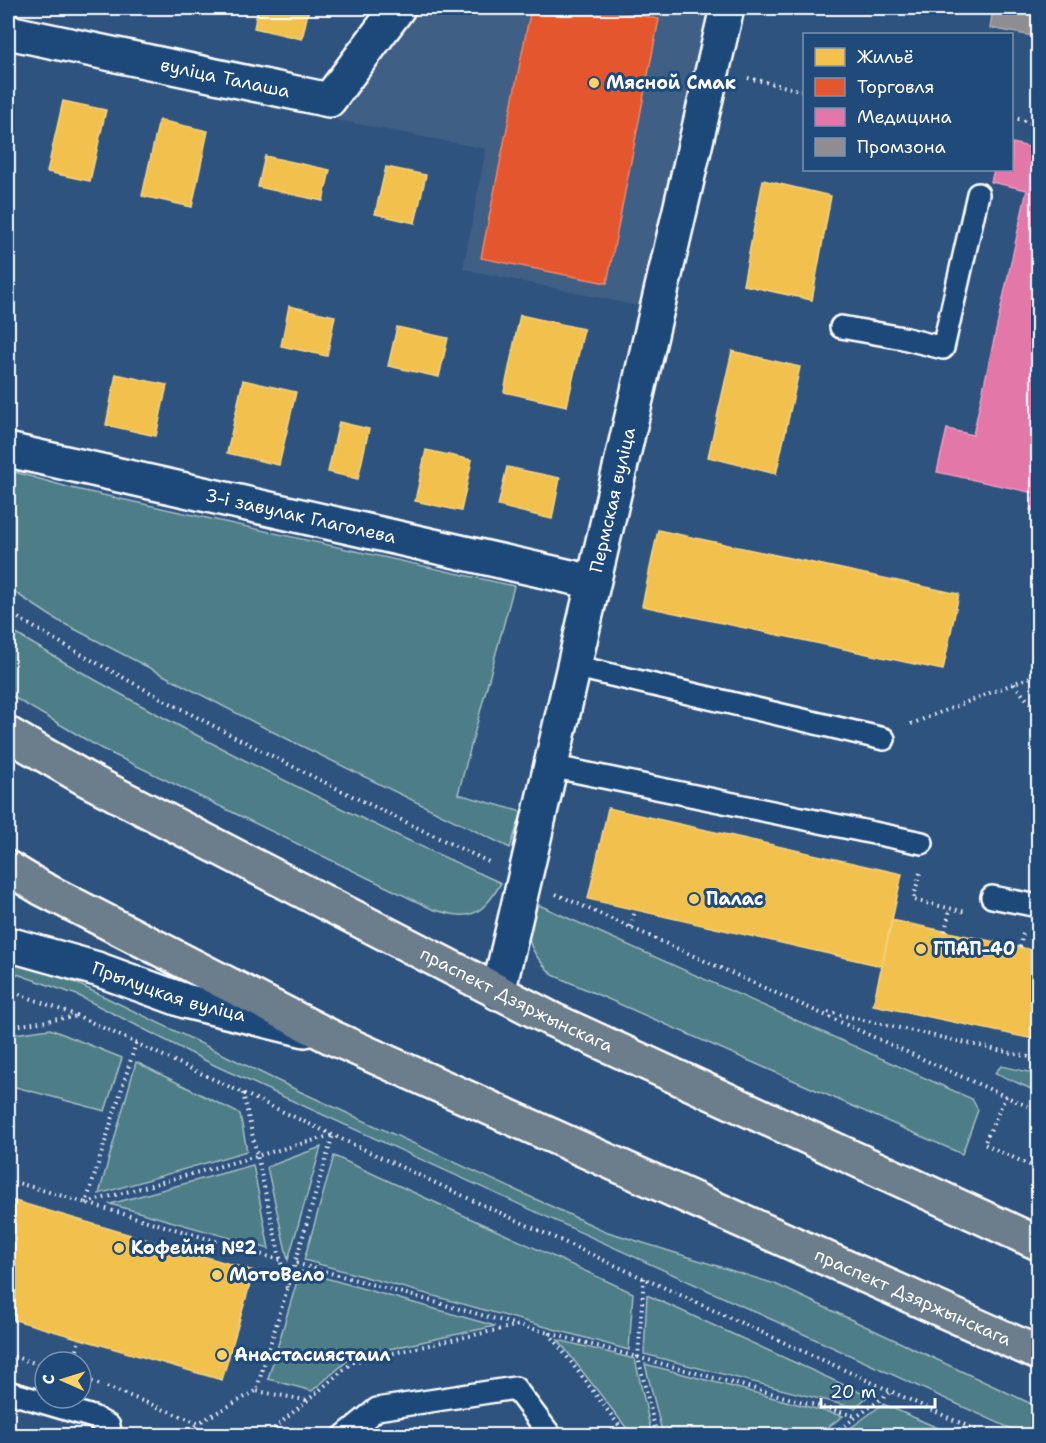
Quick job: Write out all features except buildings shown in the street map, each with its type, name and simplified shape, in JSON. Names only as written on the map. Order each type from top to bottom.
[{"type":"main road","name":"праспект Дзяржынскага","points":[[8,734],[86,779],[498,993],[1038,1243]]},
{"type":"main road","name":"праспект Дзяржынскага","points":[[8,868],[41,888],[331,1037],[1038,1353]]},
{"type":"street","name":"вуліца Талаша","points":[[8,32],[329,100],[398,8]]},
{"type":"street","name":"Пермская вуліца","points":[[498,993],[728,8]]},
{"type":"street","name":"3-і завулак Глаголева","points":[[8,450],[593,582]]},
{"type":"street","name":"Прылуцкая вуліца","points":[[8,944],[97,969],[185,1001],[331,1037]]},
{"type":"lane","points":[[841,327],[943,348],[978,194]]},
{"type":"lane","points":[[573,666],[884,739]]},
{"type":"lane","points":[[550,766],[922,843]]},
{"type":"lane","points":[[992,897],[1038,906]]},
{"type":"lane","points":[[344,1436],[377,1409],[515,1388],[550,1436]]},
{"type":"lane","points":[[8,1392],[93,1417],[109,1426],[111,1436]]},
{"type":"path","points":[[741,76],[803,91]]},
{"type":"path","points":[[1013,118],[1038,125]]},
{"type":"path","points":[[8,612],[110,673],[285,765],[498,866]]},
{"type":"path","points":[[1014,684],[1038,713]]},
{"type":"path","points":[[550,891],[1038,1111]]},
{"type":"path","points":[[945,931],[950,909]]},
{"type":"path","points":[[631,927],[635,910]]},
{"type":"path","points":[[8,990],[78,1016],[989,1436]]},
{"type":"path","points":[[818,1010],[1038,1059]]},
{"type":"path","points":[[8,1027],[78,1016]]},
{"type":"path","points":[[86,1203],[136,1043]]},
{"type":"path","points":[[243,1093],[287,1290]]},
{"type":"path","points":[[1006,1096],[984,1144],[1038,1169]]},
{"type":"path","points":[[86,1203],[257,1154],[333,1135]]},
{"type":"path","points":[[256,1391],[333,1135]]},
{"type":"path","points":[[8,1180],[280,1260]]},
{"type":"path","points":[[295,1263],[855,1416]]},
{"type":"path","points":[[644,1278],[638,1357],[657,1436]]},
{"type":"path","points":[[265,1436],[353,1362],[519,1325]]},
{"type":"path","points":[[549,1333],[627,1436]]},
{"type":"path","points":[[77,1350],[79,1338]]},
{"type":"path","points":[[8,1355],[33,1362]]},
{"type":"path","points":[[93,1382],[198,1423]]},
{"type":"path","points":[[188,1436],[198,1423],[256,1391],[307,1401]]},
{"type":"path","points":[[830,1436],[892,1391]]},
{"type":"shaded area","points":[[417,8],[707,8],[643,307],[463,269],[486,149],[336,120]]},
{"type":"green space","points":[[8,470],[71,488],[514,586],[458,794],[522,812],[510,848],[269,730],[57,620],[8,588]]},
{"type":"green space","points":[[8,629],[189,732],[313,795],[501,883],[487,903],[473,913],[456,915],[432,909],[102,749],[8,694]]},
{"type":"green space","points":[[530,901],[972,1099],[978,1110],[962,1154],[553,975],[537,958],[530,942],[528,924]]},
{"type":"green space","points":[[8,958],[76,983],[301,1092],[605,1231],[775,1284],[1038,1407],[1038,1435],[1025,1435],[216,1066],[77,995],[8,971]]},
{"type":"green space","points":[[50,1029],[122,1058],[105,1111],[8,1085],[8,1035]]},
{"type":"green space","points":[[136,1062],[240,1114],[247,1151],[99,1194]]},
{"type":"green space","points":[[1001,1066],[1038,1074],[1038,1092],[995,1073]]},
{"type":"green space","points":[[321,1147],[288,1260],[267,1167]]},
{"type":"green space","points":[[334,1156],[633,1293],[629,1350],[304,1260]]},
{"type":"green space","points":[[253,1165],[269,1249],[110,1204]]},
{"type":"green space","points":[[300,1271],[495,1326],[352,1357],[312,1391],[268,1379]]},
{"type":"green space","points":[[647,1295],[868,1396],[855,1408],[644,1354]]},
{"type":"green space","points":[[558,1340],[635,1359],[652,1435],[632,1435]]},
{"type":"green space","points":[[645,1364],[843,1416],[817,1435],[663,1435]]},
{"type":"green space","points":[[883,1404],[954,1435],[841,1435]]},
{"type":"place","name":"Мясной Смак","points":[[594,83]]},
{"type":"place","name":"Палас","points":[[694,899]]},
{"type":"place","name":"ГПАП-40","points":[[921,949]]},
{"type":"place","name":"Кофейня №2","points":[[119,1248]]},
{"type":"place","name":"МотоВело","points":[[217,1275]]},
{"type":"place","name":"Анастасиястаил","points":[[222,1355]]}]
